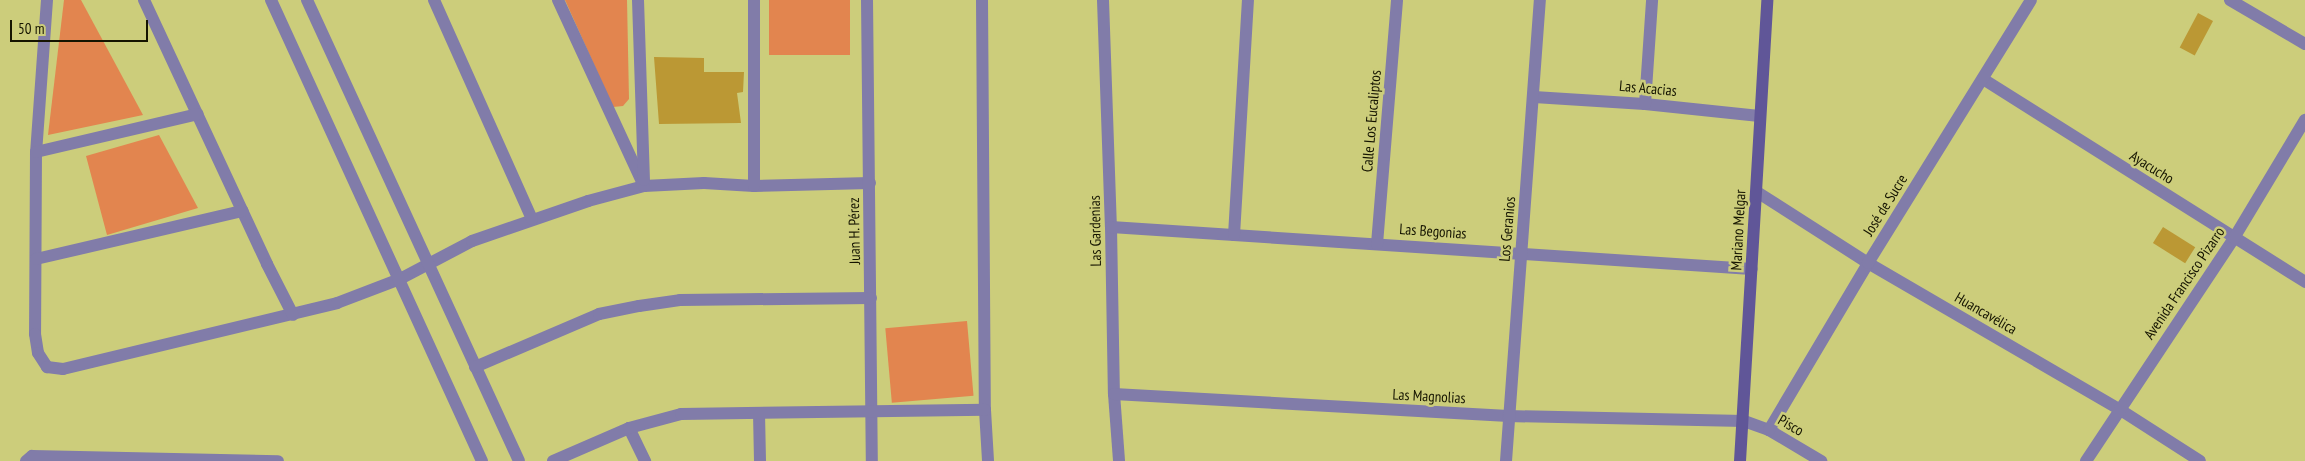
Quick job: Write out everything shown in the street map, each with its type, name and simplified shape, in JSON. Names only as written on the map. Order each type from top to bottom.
[{"type":"main road","name":"Mariano Melgar","points":[[1740,461],[1757,192],[1759,116],[1768,0]]},
{"type":"street","points":[[47,0],[36,152],[35,334],[38,353],[47,367],[64,369],[337,303],[400,280],[472,241],[588,201],[644,186],[704,183],[754,186],[870,183]]},
{"type":"street","points":[[144,0],[243,211],[294,314]]},
{"type":"street","points":[[271,0],[482,461]]},
{"type":"street","points":[[307,0],[519,461]]},
{"type":"street","points":[[434,0],[532,219]]},
{"type":"street","points":[[558,0],[644,186]]},
{"type":"street","points":[[638,0],[644,186]]},
{"type":"street","points":[[754,0],[754,186]]},
{"type":"street","name":"Juan H. Pérez","points":[[867,0],[872,461]]},
{"type":"street","points":[[982,0],[985,410],[988,459]]},
{"type":"street","name":"Las Gardenias","points":[[1103,0],[1111,227],[1114,394],[1119,461]]},
{"type":"street","points":[[1234,234],[1248,0]]},
{"type":"street","name":"Calle Los Eucaliptos","points":[[1377,244],[1397,0]]},
{"type":"street","name":"Los Geranios","points":[[1506,461],[1540,0]]},
{"type":"street","points":[[1645,104],[1652,0]]},
{"type":"street","name":"José de Sucre","points":[[1769,430],[1868,263],[2031,0]]},
{"type":"street","points":[[2230,0],[2305,44]]},
{"type":"street","name":"Ayacucho","points":[[1983,79],[2305,282]]},
{"type":"street","name":"Las Acacias","points":[[1534,97],[1645,104],[1759,116]]},
{"type":"street","points":[[36,152],[198,114]]},
{"type":"street","name":"Avenida Francisco Pizarro","points":[[2086,461],[2234,238],[2305,120]]},
{"type":"street","name":"Huancavélica","points":[[1757,192],[1868,263],[2119,410],[2200,461]]},
{"type":"street","points":[[36,259],[243,211]]},
{"type":"street","name":"Las Begonias","points":[[1111,227],[1752,269]]},
{"type":"street","points":[[475,367],[598,314],[639,306],[680,300],[871,298]]},
{"type":"street","name":"Las Magnolias","points":[[1114,394],[1508,416],[1744,421]]},
{"type":"street","points":[[553,461],[629,428],[681,414],[985,410]]},
{"type":"street","points":[[759,412],[760,461]]},
{"type":"street","name":"Pisco","points":[[1744,421],[1769,430],[1821,461]]},
{"type":"street","points":[[629,428],[644,461]]},
{"type":"street","points":[[26,461],[32,456],[278,461]]},
{"type":"shaded area","points":[[64,0],[81,0],[143,115],[48,135]]},
{"type":"shaded area","points":[[565,0],[627,0],[629,99],[623,106],[613,107]]},
{"type":"shaded area","points":[[769,0],[850,0],[850,55],[769,55]]},
{"type":"shaded area","points":[[159,135],[198,208],[107,235],[86,156]]},
{"type":"shaded area","points":[[967,321],[974,396],[892,403],[885,328]]},
{"type":"building","points":[[2198,13],[2213,21],[2195,55],[2180,47]]},
{"type":"building","points":[[654,57],[704,58],[704,72],[744,72],[743,92],[737,93],[741,123],[659,124]]},
{"type":"building","points":[[2163,227],[2195,247],[2185,263],[2153,243]]}]
